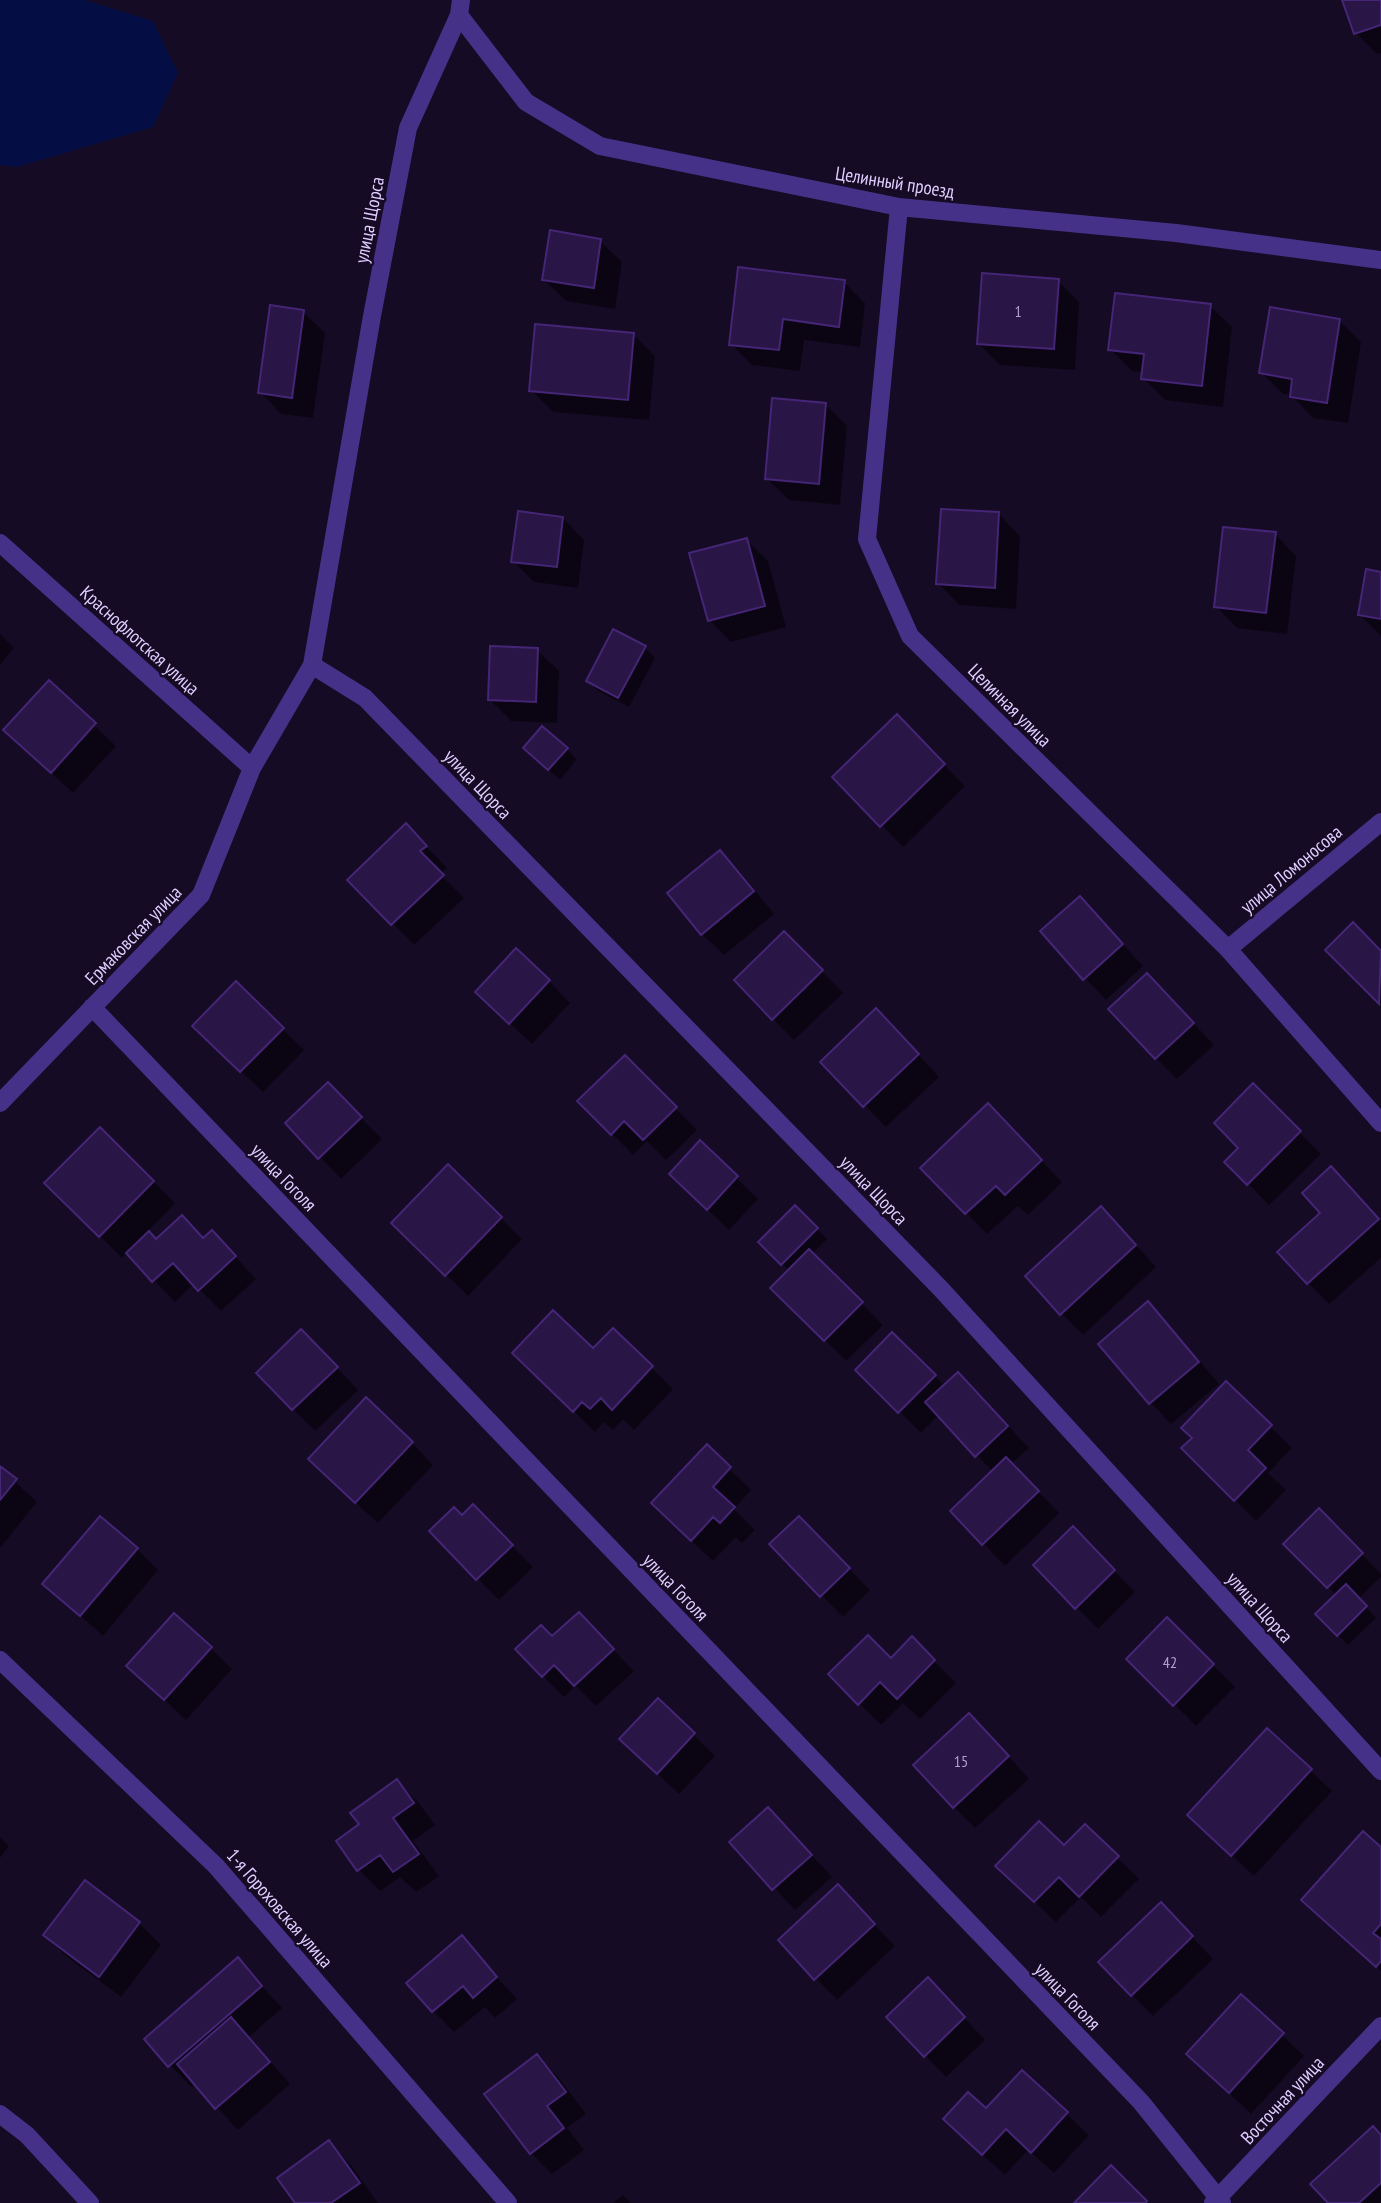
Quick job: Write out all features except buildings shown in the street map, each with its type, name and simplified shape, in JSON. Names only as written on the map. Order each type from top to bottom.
[{"type":"street","name":"Целинный проезд","points":[[460,7],[526,102],[600,146],[899,207],[1176,233],[1381,260]]},
{"type":"street","name":"улица Щорса","points":[[252,768],[312,665],[372,316],[408,128],[460,7]]},
{"type":"street","name":"Целинная улица","points":[[899,207],[867,539],[910,636],[1228,949],[1381,1123]]},
{"type":"street","name":"Краснофлотская улица","points":[[0,543],[252,768]]},
{"type":"street","name":"улица Щорса","points":[[312,665],[365,698],[940,1288],[1381,1771]]},
{"type":"street","name":"Ермаковская улица","points":[[0,1102],[201,895],[252,768]]},
{"type":"street","name":"улица Ломоносова","points":[[1228,949],[1381,822]]},
{"type":"street","name":"улица Гоголя","points":[[92,1007],[1141,2102],[1217,2202]]},
{"type":"street","name":"1-я Гороховская улица","points":[[0,1660],[216,1866],[508,2203]]},
{"type":"street","name":"Восточная улица","points":[[1217,2202],[1381,2026]]},
{"type":"street","points":[[0,2114],[27,2135],[90,2203]]},
{"type":"shaded area","points":[[0,0],[85,0],[153,21],[178,73],[153,127],[17,167],[0,165]]}]
